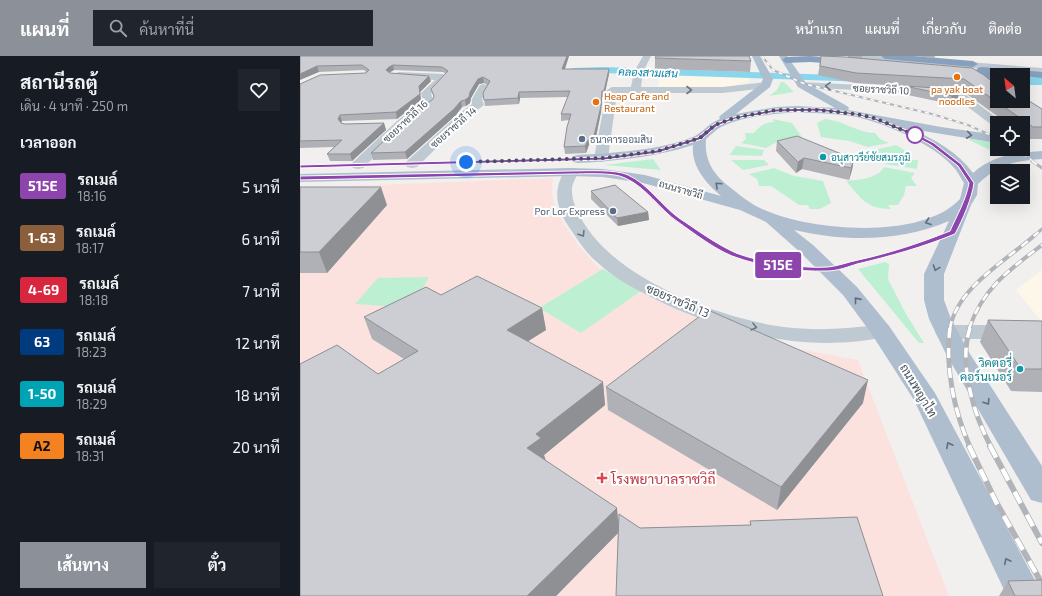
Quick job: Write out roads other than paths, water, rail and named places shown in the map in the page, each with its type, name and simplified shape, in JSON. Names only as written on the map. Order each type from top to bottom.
[{"type":"highway","points":[[885,56],[1042,70]]},
{"type":"highway","points":[[924,56],[1042,65]]},
{"type":"highway","points":[[784,58],[839,58],[1042,75]]},
{"type":"highway","points":[[839,58],[910,69],[990,75]]},
{"type":"highway","points":[[1030,79],[1042,80]]},
{"type":"main road","points":[[300,167],[601,158],[658,151],[700,138],[767,79],[756,56]]},
{"type":"main road","points":[[784,58],[799,80],[833,104],[856,114]]},
{"type":"main road","points":[[715,125],[734,118],[776,110],[818,110],[856,114],[941,131],[990,138]]},
{"type":"main road","points":[[874,118],[906,131],[932,144],[959,165],[971,183]]},
{"type":"main road","name":"ถนนพญาไท","points":[[700,138],[698,154],[702,164],[712,179],[725,192],[788,232],[850,291],[881,331],[926,399],[1025,596]]},
{"type":"main road","points":[[1041,156],[1016,158],[994,163],[971,183],[969,198],[934,274],[934,300],[946,332],[958,354],[1042,491]]},
{"type":"main road","name":"ถนนราชวิถี","points":[[300,178],[571,172],[603,173],[645,179],[800,226],[832,231],[865,233],[894,232],[916,227],[941,218],[964,206]]},
{"type":"street","points":[[636,90],[639,67],[647,56]]},
{"type":"street","points":[[864,56],[1042,70]]},
{"type":"street","name":"ซอยราชวิถี 16","points":[[358,165],[400,124],[429,102],[426,92],[443,77],[394,75]]},
{"type":"street","points":[[601,158],[612,90],[723,90],[767,79]]},
{"type":"street","name":"ซอยราชวิถี 10","points":[[799,80],[955,93],[990,118]]},
{"type":"street","name":"ซอยราชวิถี 14","points":[[412,164],[464,115],[478,105],[476,99],[484,87]]},
{"type":"street","points":[[385,124],[400,124]]},
{"type":"street","name":"ซอยราชวิถี 13","points":[[571,172],[564,191],[569,211],[586,240],[608,262],[652,291],[730,321],[770,331],[803,335],[846,336],[881,331]]},
{"type":"street","points":[[946,332],[1042,332]]},
{"type":"waterway","name":"คลองสามเสน","points":[[573,71],[604,70],[867,79]]},
{"type":"waterway","name":"คลองสามเสน","points":[[957,81],[990,81]]},
{"type":"waterway","name":"คลองสามเสน","points":[[1030,81],[1042,81]]},
{"type":"railway","points":[[762,56],[773,70],[805,84],[932,114],[968,125],[990,135]]},
{"type":"railway","points":[[1026,156],[1034,162]]},
{"type":"railway","points":[[1032,161],[1042,168]]},
{"type":"railway","points":[[1034,236],[1042,229]]},
{"type":"railway","points":[[950,329],[954,314],[972,288],[997,265],[1035,235]]},
{"type":"railway","points":[[969,329],[982,302],[998,281],[1042,245]]},
{"type":"railway","points":[[950,328],[949,358],[952,389],[959,419],[970,447]]},
{"type":"railway","points":[[970,328],[967,342],[967,373],[974,405],[991,447]]},
{"type":"railway","points":[[969,446],[996,502],[1042,584]]},
{"type":"railway","points":[[990,446],[1042,543]]},
{"type":"place","name":"pa yak boat noodles","points":[[957,77]]},
{"type":"place","name":"Heap Cafe and Restaurant","points":[[596,102]]},
{"type":"place","name":"ธนาคารออมสิน","points":[[582,139]]},
{"type":"place","name":"อนุสาวรีย์ชัยสมรภูมิ","points":[[823,157]]},
{"type":"place","name":"Por Lor Express","points":[[613,211]]},
{"type":"place","name":"วิคตอรี่ คอร์นเนอร์","points":[[1020,369]]},
{"type":"place","name":"โรงพยาบาลราชวิถี","points":[[602,478]]}]
